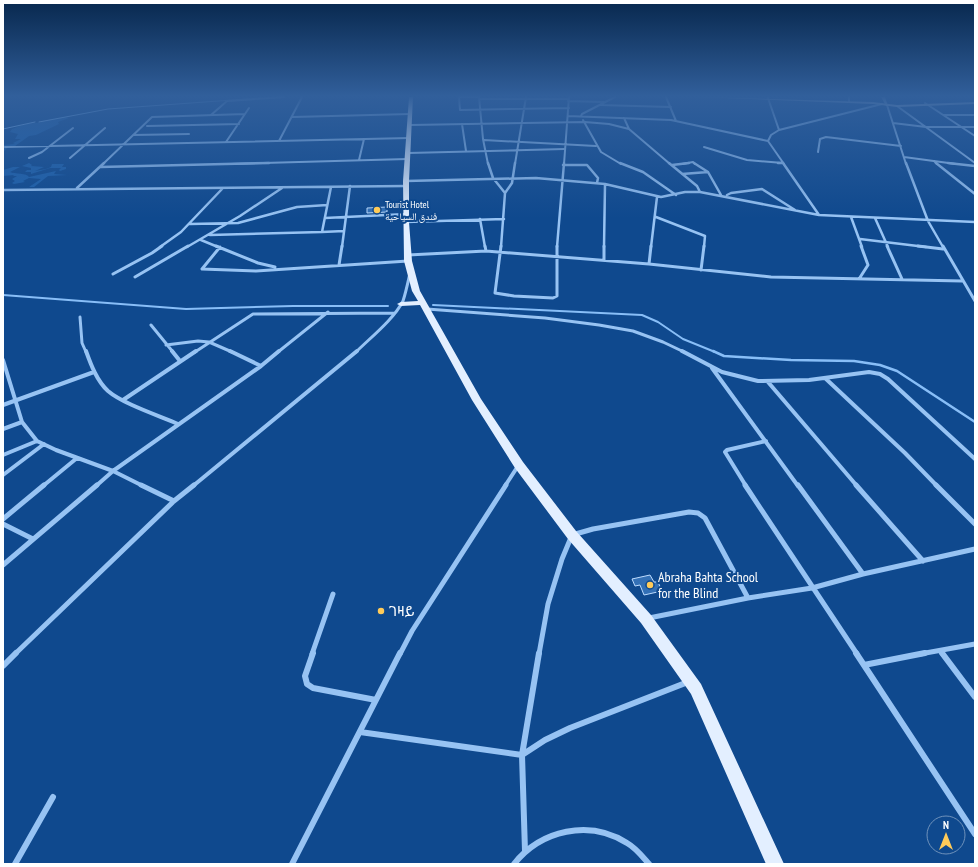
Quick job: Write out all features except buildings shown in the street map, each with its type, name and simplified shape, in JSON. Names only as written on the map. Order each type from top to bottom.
[{"type":"main road","points":[[409,138],[406,184],[408,258],[410,273],[423,306],[477,400],[518,465],[572,536],[646,619],[690,681],[701,699],[775,864]]},
{"type":"main road","points":[[401,304],[423,306]]},
{"type":"street","points":[[29,158],[36,156],[60,137]]},
{"type":"street","points":[[70,158],[94,137]]},
{"type":"street","points":[[77,188],[131,137]]},
{"type":"street","points":[[226,142],[229,137]]},
{"type":"street","points":[[279,141],[281,137]]},
{"type":"street","points":[[464,137],[466,151]]},
{"type":"street","points":[[520,137],[512,183],[505,193],[504,219],[495,293],[514,296],[556,298],[558,282],[556,257],[566,137]]},
{"type":"street","points":[[592,137],[601,152],[622,164],[643,172],[676,195]]},
{"type":"street","points":[[638,137],[697,186],[700,192]]},
{"type":"street","points":[[752,137],[768,141],[819,215]]},
{"type":"street","points":[[818,152],[820,139],[827,137]]},
{"type":"street","points":[[833,137],[901,146]]},
{"type":"street","points":[[898,137],[928,221],[975,301]]},
{"type":"street","points":[[940,137],[975,163]]},
{"type":"street","points":[[5,147],[409,138]]},
{"type":"street","points":[[358,160],[364,139]]},
{"type":"street","points":[[505,193],[493,178],[484,140],[596,146]]},
{"type":"street","points":[[704,147],[747,160],[783,163]]},
{"type":"street","points":[[100,167],[358,160],[466,151],[564,149]]},
{"type":"street","points":[[904,157],[975,166]]},
{"type":"street","points":[[933,161],[975,194]]},
{"type":"street","points":[[672,165],[693,162],[708,172],[721,195]]},
{"type":"street","points":[[563,165],[588,166],[598,178],[597,183]]},
{"type":"street","points":[[682,174],[708,172]]},
{"type":"street","points":[[3,190],[77,188],[331,187],[513,178],[605,184],[657,197],[676,195],[685,192],[700,192],[819,215],[975,222]]},
{"type":"street","points":[[604,260],[605,184]]},
{"type":"street","points":[[339,265],[350,186]]},
{"type":"street","points":[[322,232],[331,187]]},
{"type":"street","points":[[113,274],[152,253],[190,224],[223,188]]},
{"type":"street","points":[[135,277],[210,235],[282,188]]},
{"type":"street","points":[[726,196],[731,193],[762,189],[797,211]]},
{"type":"street","points":[[649,264],[656,217],[657,197]]},
{"type":"street","points":[[190,224],[227,224],[248,222],[297,207],[327,205]]},
{"type":"street","points":[[851,216],[868,265],[859,279]]},
{"type":"street","points":[[656,217],[704,236],[701,270]]},
{"type":"street","points":[[326,218],[504,219]]},
{"type":"street","points":[[875,218],[902,279]]},
{"type":"street","points":[[480,219],[486,251]]},
{"type":"street","points":[[210,235],[344,231]]},
{"type":"street","points":[[860,239],[944,249]]},
{"type":"street","points":[[201,240],[258,263],[281,268]]},
{"type":"street","points":[[220,247],[202,269],[246,271],[339,265],[486,251],[649,264],[770,278],[962,281]]},
{"type":"street","points":[[3,666],[174,501],[347,361],[395,313],[401,304],[410,273]]},
{"type":"street","points":[[423,306],[599,324],[633,331],[663,342],[712,368],[745,379],[768,382],[826,378],[869,372],[880,374],[888,379],[975,459]]},
{"type":"street","points":[[123,400],[253,314],[328,312],[395,313]]},
{"type":"street","points":[[3,565],[113,471],[260,366],[328,312]]},
{"type":"street","points":[[80,317],[82,343],[94,372],[108,390],[123,400],[178,424]]},
{"type":"street","points":[[151,325],[180,361]]},
{"type":"street","points":[[166,345],[198,341],[210,342],[260,366]]},
{"type":"street","points":[[3,360],[5,375],[16,400],[17,410],[22,422],[38,441],[77,458],[113,471],[174,501]]},
{"type":"street","points":[[712,368],[863,574]]},
{"type":"street","points":[[3,404],[94,372]]},
{"type":"street","points":[[826,378],[905,453],[975,524]]},
{"type":"street","points":[[768,382],[805,427],[923,561]]},
{"type":"street","points":[[3,429],[22,422]]},
{"type":"street","points":[[3,455],[38,441]]},
{"type":"street","points":[[766,441],[727,450],[725,454],[975,834]]},
{"type":"street","points":[[3,475],[44,444]]},
{"type":"street","points":[[3,518],[77,458]]},
{"type":"street","points":[[292,864],[419,619],[518,465]]},
{"type":"street","points":[[525,851],[522,755],[548,604],[562,559],[572,536],[593,529],[689,512],[698,513],[705,518],[748,598]]},
{"type":"street","points":[[3,524],[33,539]]},
{"type":"street","points":[[646,619],[748,598],[812,588],[863,574],[975,548]]},
{"type":"street","points":[[334,594],[305,676],[307,684],[313,688],[376,700]]},
{"type":"street","points":[[864,665],[941,652],[975,644]]},
{"type":"street","points":[[941,652],[975,697]]},
{"type":"street","points":[[360,732],[522,755],[536,744],[556,733],[619,707],[690,681]]},
{"type":"street","points":[[15,864],[53,797]]},
{"type":"street","points":[[514,864],[525,851],[539,841],[564,831],[591,830],[607,834],[629,845],[645,858],[649,864]]},
{"type":"shaded area","points":[[16,137],[27,137],[15,146],[8,147],[3,152],[3,145],[15,144],[13,143],[21,139],[15,139]]},
{"type":"shaded area","points":[[29,163],[32,165],[31,166],[44,167],[35,171],[51,167],[52,164],[64,164],[62,167],[66,167],[66,169],[60,171],[59,170],[61,168],[50,168],[31,174],[31,172],[25,172],[27,170],[31,170],[31,168],[22,166]]},
{"type":"shaded area","points":[[13,167],[20,167],[10,172],[29,177],[56,171],[54,174],[67,175],[48,176],[34,187],[29,187],[41,179],[29,178],[23,181],[25,182],[14,184],[12,183],[15,181],[12,179],[17,176],[3,176],[3,170]]},
{"type":"waterway","points":[[3,295],[186,309],[293,306],[388,306]]},
{"type":"waterway","points":[[433,305],[642,315],[658,322],[683,339],[715,352]]},
{"type":"waterway","points":[[713,351],[724,356],[791,360],[854,361],[880,365],[897,371],[975,422]]},
{"type":"place","name":"Tourist Hotel فندق السياحية","points":[[377,210]]},
{"type":"place","name":"Abraha Bahta School for the Blind","points":[[650,585]]},
{"type":"place","name":"ገዛይ","points":[[381,611]]}]
